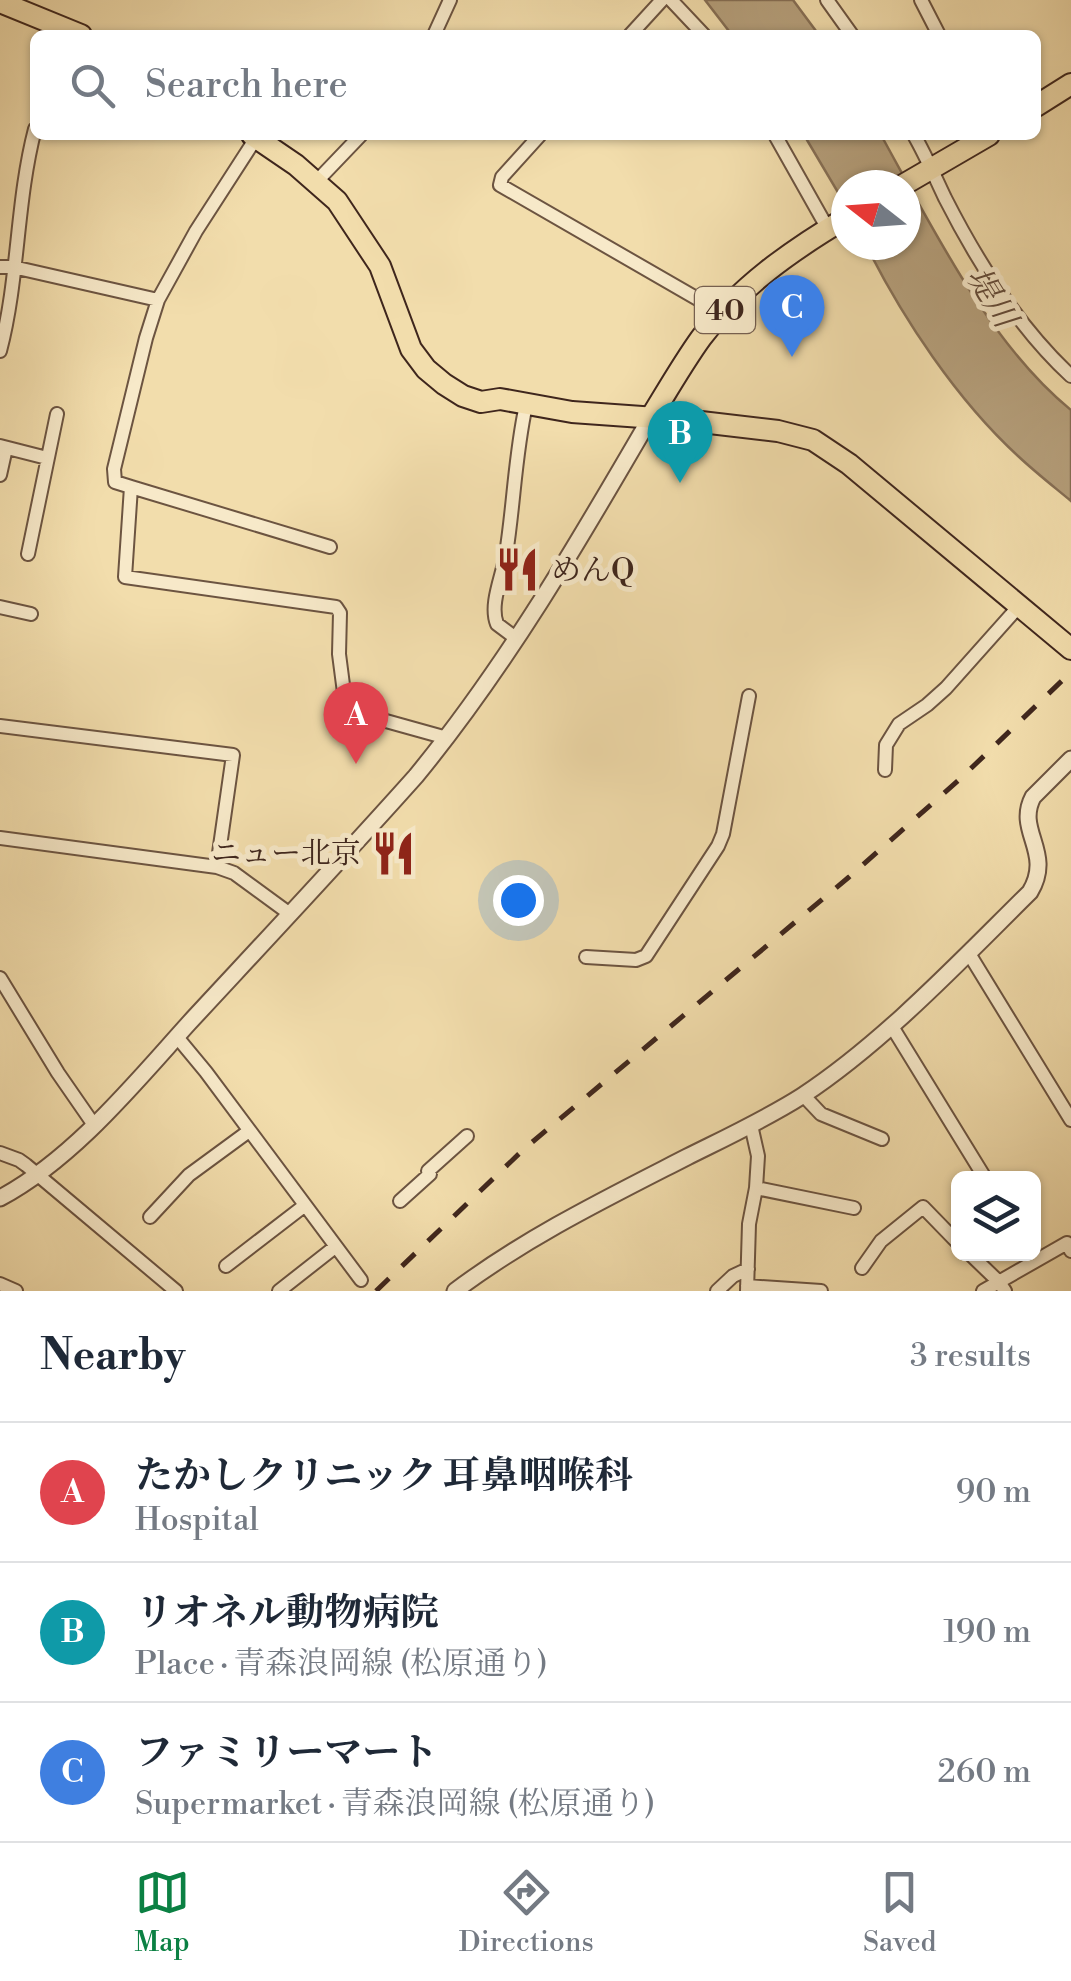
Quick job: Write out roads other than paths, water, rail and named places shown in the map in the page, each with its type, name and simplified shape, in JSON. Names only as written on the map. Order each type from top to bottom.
[{"type":"main road","points":[[0,2],[62,30]]},
{"type":"main road","points":[[1041,103],[1071,84]]},
{"type":"main road","points":[[260,140],[317,181],[337,201],[380,266],[411,348],[426,369],[444,384],[480,402],[500,399],[572,412],[801,436],[849,464],[1071,649]]},
{"type":"main road","points":[[921,175],[980,140]]},
{"type":"main road","name":"40","points":[[651,418],[701,338],[722,313],[766,272],[831,227]]},
{"type":"street","points":[[436,30],[450,0]]},
{"type":"street","points":[[635,30],[662,0]]},
{"type":"street","points":[[671,0],[699,30]]},
{"type":"street","points":[[827,0],[848,30]]},
{"type":"street","points":[[921,0],[937,30]]},
{"type":"street","points":[[0,351],[9,313],[6,267],[33,140]]},
{"type":"street","points":[[252,140],[158,300],[114,469],[115,482],[330,547]]},
{"type":"street","points":[[317,181],[357,140]]},
{"type":"street","points":[[535,140],[502,177],[500,185],[722,313]]},
{"type":"street","points":[[778,140],[831,217]]},
{"type":"street","points":[[916,140],[929,170],[1004,298],[1036,340],[1071,376]]},
{"type":"street","points":[[6,267],[158,300]]},
{"type":"street","points":[[518,639],[497,624],[494,610],[506,556],[526,405]]},
{"type":"street","points":[[28,554],[57,414]]},
{"type":"street","points":[[0,1198],[60,1159],[94,1125],[380,816],[447,738],[518,639],[651,418]]},
{"type":"street","points":[[0,475],[3,447],[47,458]]},
{"type":"street","points":[[131,487],[125,577],[336,608],[340,614],[339,654],[346,708],[447,738]]},
{"type":"street","points":[[885,770],[886,745],[900,724],[946,688],[1020,605]]},
{"type":"street","points":[[0,607],[32,614]]},
{"type":"street","points":[[586,956],[636,960],[646,956],[718,846],[724,834],[748,696]]},
{"type":"street","points":[[0,726],[233,756],[217,867]]},
{"type":"street","points":[[455,1291],[554,1225],[804,1095],[891,1025],[1030,892],[1037,879],[1038,855],[1028,826],[1029,804],[1071,760]]},
{"type":"street","points":[[0,838],[217,867],[234,873],[290,914]]},
{"type":"street","points":[[968,952],[1071,1120]]},
{"type":"street","points":[[0,978],[94,1125]]},
{"type":"street","points":[[891,1025],[981,1171]]},
{"type":"street","points":[[177,1037],[361,1280]]},
{"type":"street","points":[[804,1095],[821,1114],[882,1138]]},
{"type":"street","points":[[751,1125],[758,1156],[749,1224],[747,1289],[820,1291]]},
{"type":"street","points":[[150,1218],[189,1175],[250,1131]]},
{"type":"street","points":[[400,1201],[467,1136]]},
{"type":"street","points":[[0,1153],[38,1175],[176,1291]]},
{"type":"street","points":[[756,1188],[854,1208]]},
{"type":"street","points":[[226,1266],[304,1206]]},
{"type":"street","points":[[862,1268],[880,1241],[923,1207],[951,1236]]},
{"type":"street","points":[[1041,1254],[1070,1245]]},
{"type":"street","points":[[279,1291],[335,1247]]},
{"type":"street","points":[[977,1261],[1002,1286]]},
{"type":"street","points":[[983,1291],[1002,1286],[1029,1261]]},
{"type":"street","points":[[717,1291],[748,1269]]},
{"type":"street","points":[[0,1284],[16,1291]]},
{"type":"railway","points":[[376,1291],[524,1149],[849,877],[960,779],[1071,672]]},
{"type":"place","name":"ファミリーマート","points":[[792,357]]},
{"type":"place","name":"リオネル動物病院","points":[[680,483]]},
{"type":"place","name":"めんQ","points":[[518,570]]},
{"type":"place","name":"たかしクリニック 耳鼻咽喉科","points":[[356,764]]},
{"type":"place","name":"ニュー北京","points":[[394,853]]},
{"type":"water label","name":"堤川","points":[[992,297]]}]
